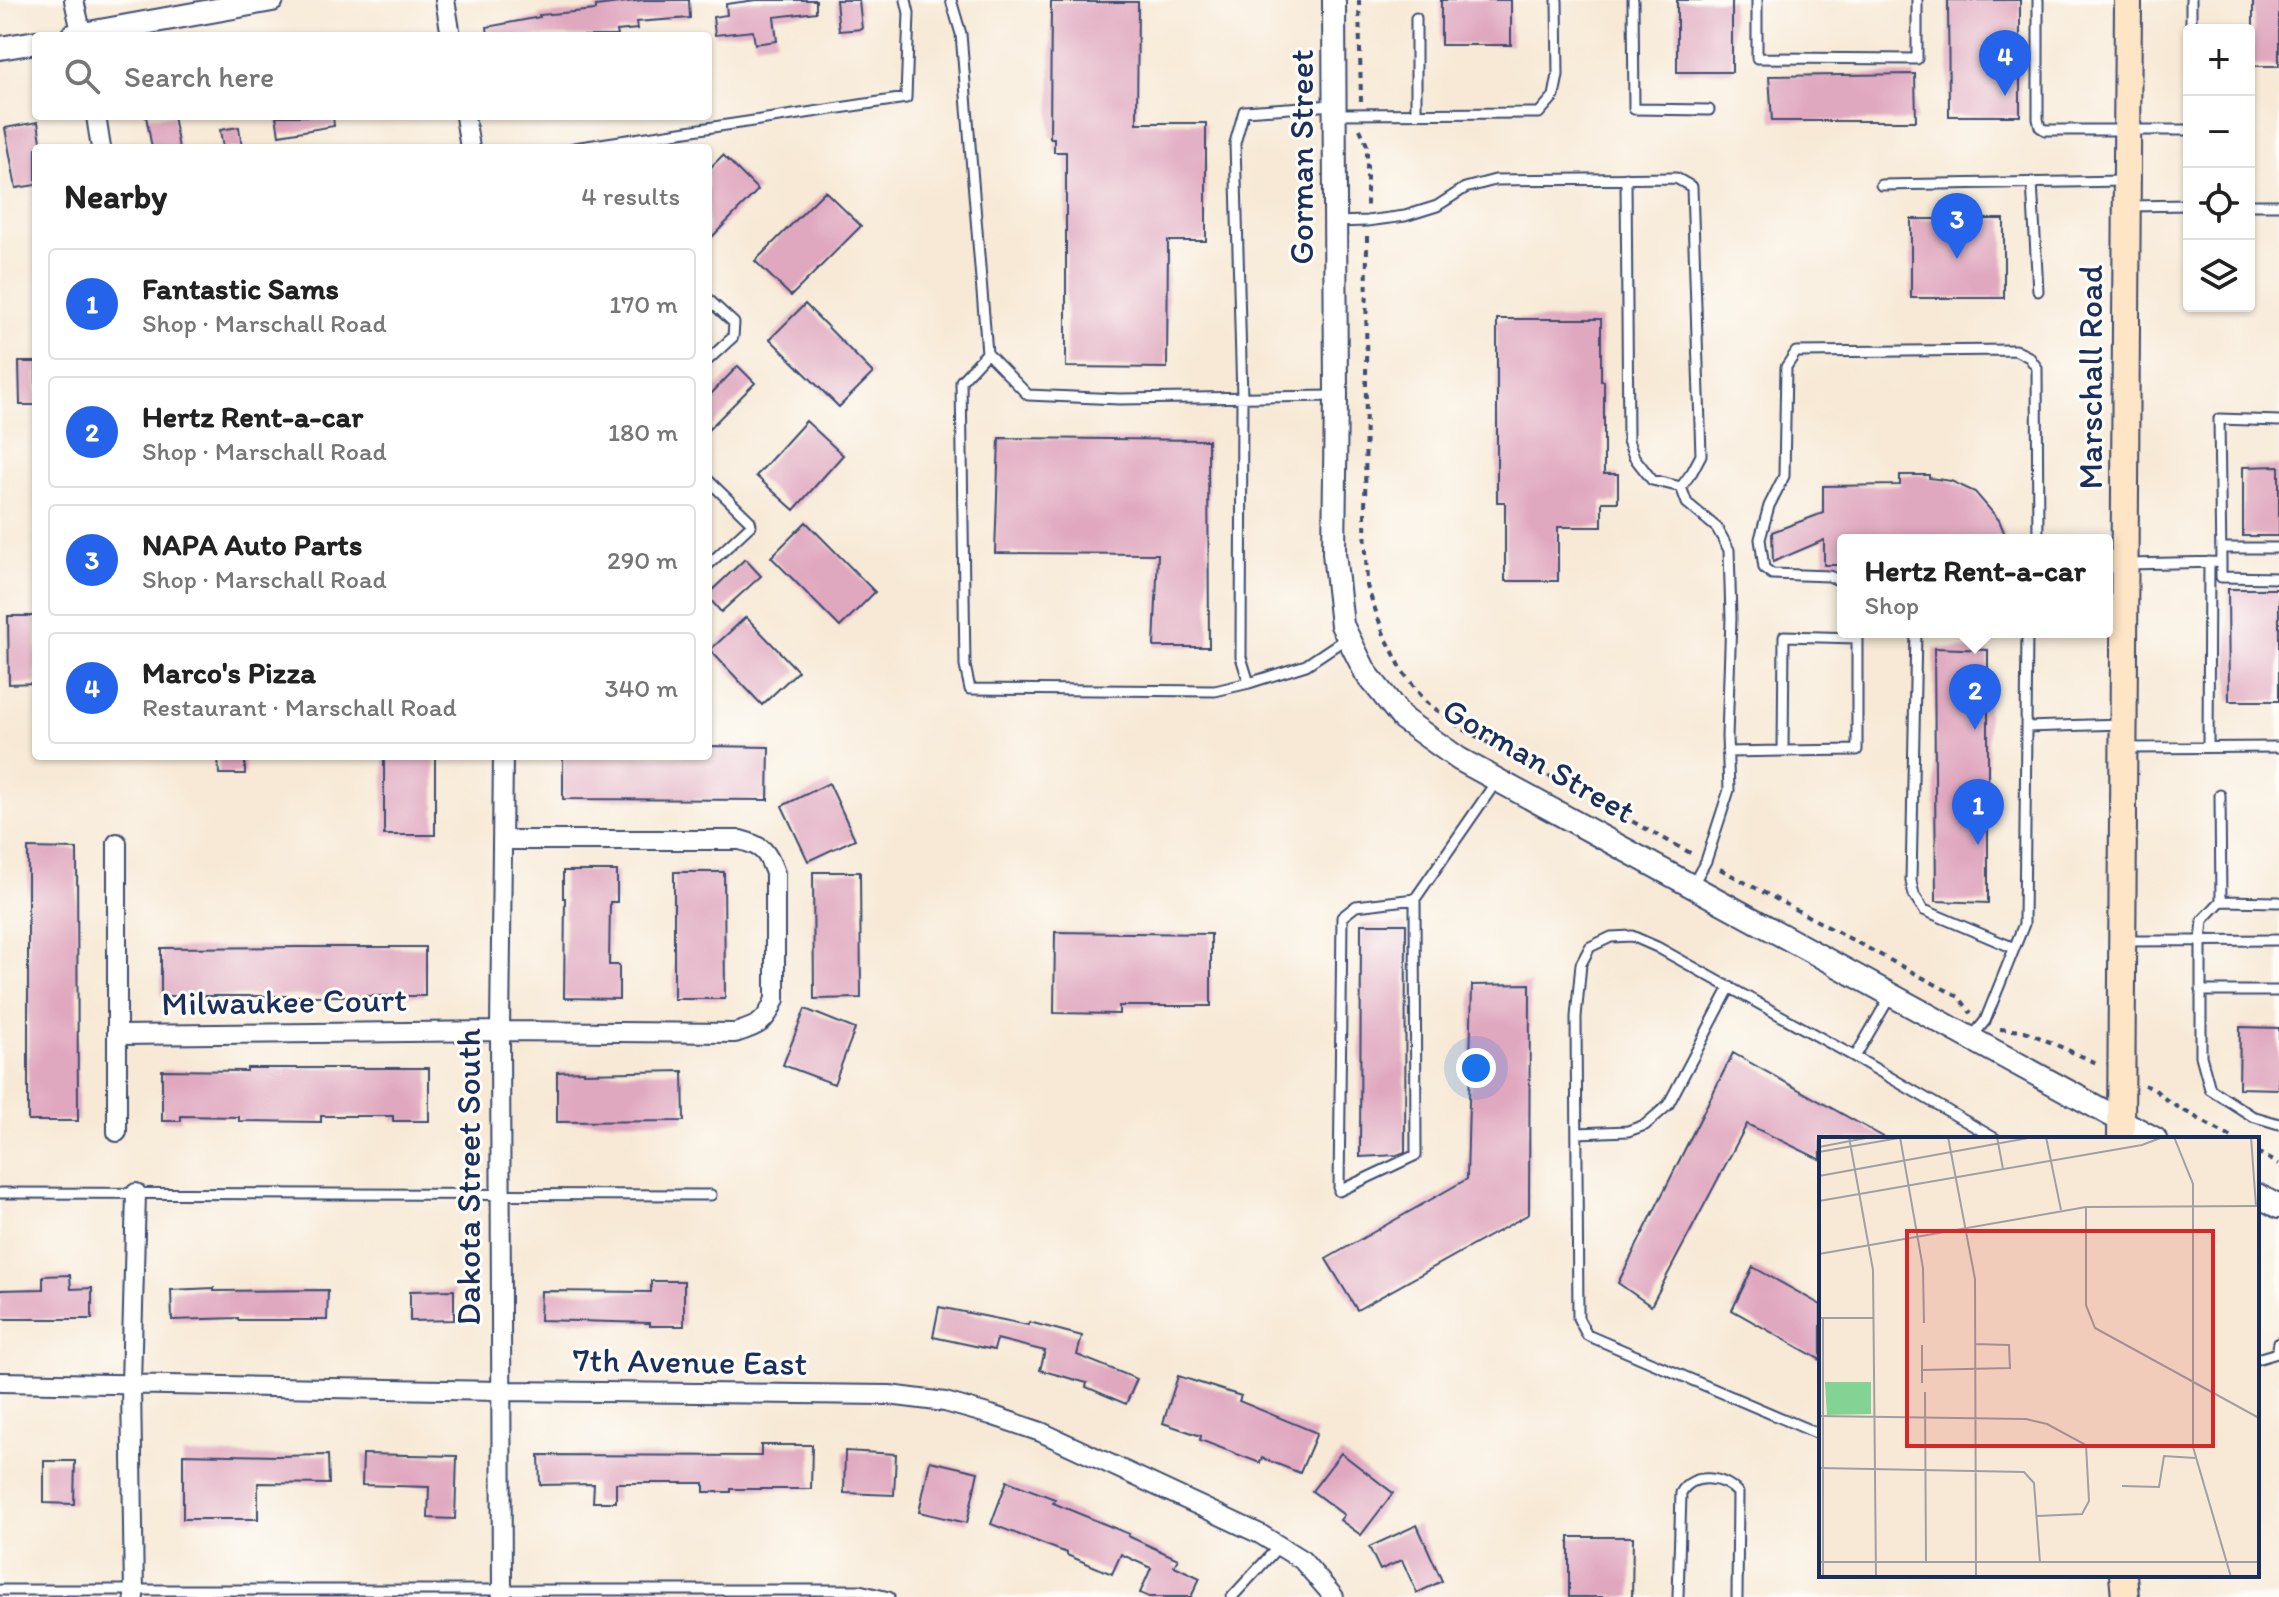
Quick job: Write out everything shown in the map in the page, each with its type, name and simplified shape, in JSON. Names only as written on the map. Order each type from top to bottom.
[{"type":"main road","name":"Marschall Road","points":[[2121,1130],[2121,558],[2128,0]]},
{"type":"main road","points":[[2123,1577],[2125,1597]]},
{"type":"street","points":[[74,0],[78,32]]},
{"type":"street","points":[[95,32],[272,0]]},
{"type":"street","points":[[445,0],[450,32]]},
{"type":"street","name":"Gorman Street","points":[[1334,0],[1334,553],[1342,625],[1366,673],[1403,719],[1459,759],[1891,995],[1978,1030],[2121,1130],[2147,1137]]},
{"type":"street","points":[[0,48],[32,43]]},
{"type":"street","points":[[97,120],[100,144]]},
{"type":"street","points":[[466,120],[469,144]]},
{"type":"street","name":"Dakota Street South","points":[[502,1593],[500,1031],[503,760]]},
{"type":"street","name":"Milwaukee Court","points":[[117,1035],[500,1031],[735,1033],[755,1027],[769,1015],[775,999],[775,873],[769,856],[758,844],[740,840],[503,840]]},
{"type":"street","name":"Milwaukee Court","points":[[117,843],[117,1132]]},
{"type":"street","points":[[134,1594],[131,1384],[136,1193]]},
{"type":"street","points":[[2259,1196],[2279,1207]]},
{"type":"street","name":"7th Avenue East","points":[[0,1382],[889,1395],[945,1402],[1041,1432],[1260,1534],[1302,1560],[1333,1594]]},
{"type":"lane","points":[[601,144],[906,98],[909,13],[906,0]]},
{"type":"lane","points":[[951,0],[961,34],[987,353],[1028,395],[1119,399],[1336,396]]},
{"type":"lane","points":[[1249,683],[1241,657],[1242,397],[1235,143],[1244,111],[1539,113],[1554,96],[1558,75],[1557,0]]},
{"type":"lane","points":[[1633,0],[1634,109],[1709,110]]},
{"type":"lane","points":[[1757,0],[1757,58],[1885,59],[1917,59],[1917,0]]},
{"type":"lane","points":[[2038,0],[2040,127],[2045,130],[2183,130]]},
{"type":"lane","points":[[2191,0],[2191,24]]},
{"type":"lane","points":[[1416,18],[1416,113]]},
{"type":"lane","points":[[1626,178],[1628,441],[1634,457],[1652,480],[1681,487]]},
{"type":"lane","points":[[1335,222],[1405,216],[1437,206],[1465,188],[1495,180],[1676,178],[1692,187],[1701,455],[1681,487]]},
{"type":"lane","points":[[2032,182],[2038,291]]},
{"type":"lane","points":[[1881,185],[2032,182],[2127,193],[2183,204]]},
{"type":"lane","points":[[2255,205],[2279,205]]},
{"type":"lane","points":[[712,303],[734,323],[733,337],[712,356]]},
{"type":"lane","points":[[1837,579],[1829,576],[1772,574],[1764,568],[1760,539],[1769,506],[1784,476],[1786,367],[1796,352],[2015,350],[2029,357],[2037,368],[2038,534]]},
{"type":"lane","points":[[987,353],[961,381],[965,666],[970,689],[1215,691],[1306,665],[1348,637]]},
{"type":"lane","points":[[2279,421],[2219,419],[2221,577],[2279,578]]},
{"type":"lane","points":[[712,484],[751,525],[712,561]]},
{"type":"lane","points":[[1681,487],[1687,503],[1717,528],[1729,550],[1731,618],[1727,752],[1729,790],[1706,861],[1691,886]]},
{"type":"lane","points":[[2221,548],[2279,548]]},
{"type":"lane","points":[[2121,558],[2221,562]]},
{"type":"lane","points":[[2208,747],[2209,562]]},
{"type":"lane","points":[[1783,751],[1784,636],[1837,637]]},
{"type":"lane","points":[[1727,752],[1857,750],[1857,638]]},
{"type":"lane","points":[[1916,638],[1911,881],[1914,895],[1924,910],[2014,948]]},
{"type":"lane","points":[[1978,1030],[2024,924],[2027,638]]},
{"type":"lane","points":[[2026,727],[2208,747],[2279,747]]},
{"type":"lane","points":[[1415,899],[1356,906],[1342,917],[1339,1191],[1416,1155],[1415,899],[1498,779]]},
{"type":"lane","points":[[2220,795],[2221,901],[2203,920],[2201,1056],[2210,1089],[2252,1116],[2279,1124]]},
{"type":"lane","points":[[2221,901],[2279,902]]},
{"type":"lane","points":[[1819,1434],[1587,1335],[1578,1318],[1576,1017],[1581,964],[1590,947],[1611,937],[1632,936],[1657,947],[1993,1137]]},
{"type":"lane","points":[[2122,941],[2279,940]]},
{"type":"lane","points":[[1577,1133],[1628,1131],[1645,1125],[1668,1105],[1730,987]]},
{"type":"lane","points":[[2201,991],[2279,991]]},
{"type":"lane","points":[[1855,1057],[1891,995]]},
{"type":"lane","points":[[0,1193],[711,1195]]},
{"type":"lane","points":[[2259,1358],[2277,1353],[2279,1343]]},
{"type":"lane","points":[[1678,1597],[1681,1493],[1692,1480],[1713,1479],[1730,1484],[1738,1493],[1737,1597]]},
{"type":"lane","points":[[1232,1597],[1279,1546]]},
{"type":"lane","points":[[0,1590],[134,1594],[860,1590],[889,1597]]},
{"type":"path","points":[[1359,0],[1359,80],[1362,98],[1358,124],[1367,145],[1367,586],[1383,632],[1403,672],[1426,702],[1461,728],[1959,997],[1973,1015],[1978,1030],[2025,1031],[2154,1089],[2169,1102],[2230,1137]]},
{"type":"path","points":[[2259,1153],[2279,1164]]},
{"type":"building","points":[[643,0],[689,0],[690,18],[636,22],[637,29],[617,32],[488,32],[487,27],[539,15],[596,10],[596,6]]},
{"type":"building","points":[[756,0],[816,0],[816,12],[774,17],[777,41],[755,44],[753,31],[715,35],[713,17],[727,15],[726,4]]},
{"type":"building","points":[[836,0],[859,0],[862,29],[839,31]]},
{"type":"building","points":[[1441,0],[1511,0],[1511,45],[1441,45]]},
{"type":"building","points":[[1677,0],[1732,0],[1732,72],[1677,72]]},
{"type":"building","points":[[1948,0],[2020,0],[2020,116],[1949,116]]},
{"type":"building","points":[[2253,0],[2279,0],[2279,66],[2255,66]]},
{"type":"building","points":[[1051,2],[1138,2],[1137,123],[1206,123],[1206,241],[1168,241],[1167,368],[1066,367],[1066,152],[1054,152],[1054,138],[1050,138]]},
{"type":"building","points":[[1915,74],[1916,121],[1772,121],[1769,76]]},
{"type":"building","points":[[147,120],[174,120],[178,144],[151,144]]},
{"type":"building","points":[[277,120],[333,120],[334,126],[279,135]]},
{"type":"building","points":[[38,122],[41,144],[32,144],[32,186],[16,188],[5,128]]},
{"type":"building","points":[[239,127],[241,144],[222,144],[220,130]]},
{"type":"building","points":[[723,155],[758,190],[712,237],[712,166]]},
{"type":"building","points":[[825,191],[861,226],[791,296],[755,261]]},
{"type":"building","points":[[1911,219],[2004,219],[2004,298],[1911,298]]},
{"type":"building","points":[[805,304],[873,373],[839,407],[770,339]]},
{"type":"building","points":[[1497,319],[1601,319],[1604,474],[1618,474],[1618,502],[1602,502],[1602,527],[1558,527],[1558,581],[1505,581],[1505,502],[1497,502]]},
{"type":"building","points":[[19,362],[32,362],[32,405],[20,405]]},
{"type":"building","points":[[738,366],[755,383],[712,426],[712,393]]},
{"type":"building","points":[[806,421],[843,455],[794,510],[756,476]]},
{"type":"building","points":[[999,438],[1208,440],[1209,647],[1154,647],[1158,554],[995,553]]},
{"type":"building","points":[[2279,466],[2279,536],[2243,536],[2243,467]]},
{"type":"building","points":[[1900,475],[1929,475],[1929,478],[1951,481],[1975,492],[1999,520],[2005,534],[1837,534],[1837,565],[1824,565],[1824,540],[1773,562],[1772,532],[1823,513],[1823,486],[1900,485]]},
{"type":"building","points":[[806,522],[875,592],[840,627],[771,557]]},
{"type":"building","points":[[745,559],[761,576],[721,612],[712,602],[712,590]]},
{"type":"building","points":[[2228,589],[2279,589],[2279,701],[2229,701]]},
{"type":"building","points":[[8,616],[32,616],[32,683],[9,684]]},
{"type":"building","points":[[746,617],[798,671],[762,705],[712,652],[712,648]]},
{"type":"building","points":[[1934,648],[1988,650],[1988,903],[1936,901]]},
{"type":"building","points":[[712,746],[769,747],[768,800],[563,799],[563,760],[712,760]]},
{"type":"building","points":[[218,760],[245,760],[245,774],[219,774]]},
{"type":"building","points":[[384,760],[435,760],[435,835],[384,835]]},
{"type":"building","points":[[829,783],[855,839],[808,861],[782,806]]},
{"type":"building","points":[[28,848],[77,849],[78,1121],[28,1121]]},
{"type":"building","points":[[563,871],[617,871],[617,902],[610,902],[609,965],[619,965],[619,999],[564,998]]},
{"type":"building","points":[[674,872],[724,872],[725,999],[674,999]]},
{"type":"building","points":[[813,872],[860,872],[861,998],[814,999]]},
{"type":"building","points":[[1361,924],[1406,924],[1405,1152],[1397,1155],[1360,1157]]},
{"type":"building","points":[[1055,932],[1211,934],[1211,1006],[1119,1006],[1119,1014],[1054,1013]]},
{"type":"building","points":[[425,947],[425,996],[161,996],[161,948]]},
{"type":"building","points":[[1530,984],[1529,1214],[1357,1310],[1326,1259],[1467,1179],[1472,985]]},
{"type":"building","points":[[805,1009],[855,1029],[834,1084],[783,1065]]},
{"type":"building","points":[[2240,1027],[2279,1028],[2279,1089],[2239,1088]]},
{"type":"building","points":[[1733,1053],[1883,1137],[1819,1137],[1819,1159],[1747,1124],[1651,1306],[1618,1283]]},
{"type":"building","points":[[247,1068],[429,1068],[429,1121],[393,1121],[393,1116],[321,1116],[321,1122],[239,1121],[239,1117],[181,1116],[181,1121],[162,1121],[162,1070],[247,1071]]},
{"type":"building","points":[[683,1071],[684,1121],[557,1122],[557,1072]]},
{"type":"building","points":[[1753,1267],[1819,1304],[1819,1359],[1732,1310]]},
{"type":"building","points":[[70,1275],[71,1289],[92,1288],[92,1319],[0,1319],[0,1290],[43,1289],[43,1276]]},
{"type":"building","points":[[651,1281],[684,1281],[684,1326],[540,1320],[541,1291],[651,1292]]},
{"type":"building","points":[[214,1288],[214,1291],[328,1290],[327,1320],[172,1320],[171,1290]]},
{"type":"building","points":[[454,1290],[454,1320],[410,1321],[410,1291]]},
{"type":"building","points":[[939,1307],[1028,1325],[1029,1322],[1082,1336],[1077,1355],[1137,1379],[1126,1404],[1086,1387],[1087,1383],[1040,1370],[1045,1351],[997,1339],[994,1350],[933,1337]]},
{"type":"building","points":[[1178,1376],[1241,1396],[1239,1401],[1317,1433],[1300,1473],[1262,1458],[1260,1463],[1200,1440],[1201,1436],[1163,1423]]},
{"type":"building","points":[[761,1445],[812,1445],[811,1489],[704,1492],[704,1483],[616,1483],[616,1502],[593,1502],[594,1484],[540,1485],[539,1455],[761,1456]]},
{"type":"building","points":[[845,1451],[896,1454],[894,1495],[844,1493]]},
{"type":"building","points":[[1341,1453],[1393,1493],[1361,1535],[1340,1520],[1344,1515],[1312,1491]]},
{"type":"building","points":[[183,1454],[328,1455],[329,1484],[258,1483],[258,1519],[183,1519]]},
{"type":"building","points":[[363,1454],[457,1456],[455,1519],[428,1518],[429,1487],[362,1485]]},
{"type":"building","points":[[44,1461],[75,1461],[74,1504],[44,1503]]},
{"type":"building","points":[[930,1461],[978,1472],[967,1523],[919,1512]]},
{"type":"building","points":[[1007,1481],[1055,1499],[1053,1503],[1129,1534],[1178,1559],[1174,1566],[1200,1578],[1191,1597],[1149,1597],[1140,1593],[1151,1568],[1121,1554],[1112,1574],[991,1524]]},
{"type":"building","points":[[1417,1525],[1442,1581],[1417,1593],[1402,1560],[1380,1570],[1369,1547]]},
{"type":"building","points":[[1569,1537],[1633,1537],[1632,1597],[1569,1597]]},
{"type":"place","name":"Marco's Pizza","points":[[2005,96]]},
{"type":"place","name":"NAPA Auto Parts","points":[[1957,259]]},
{"type":"place","name":"Hertz Rent-a-car","points":[[1975,730]]},
{"type":"place","name":"Fantastic Sams","points":[[1978,845]]}]
